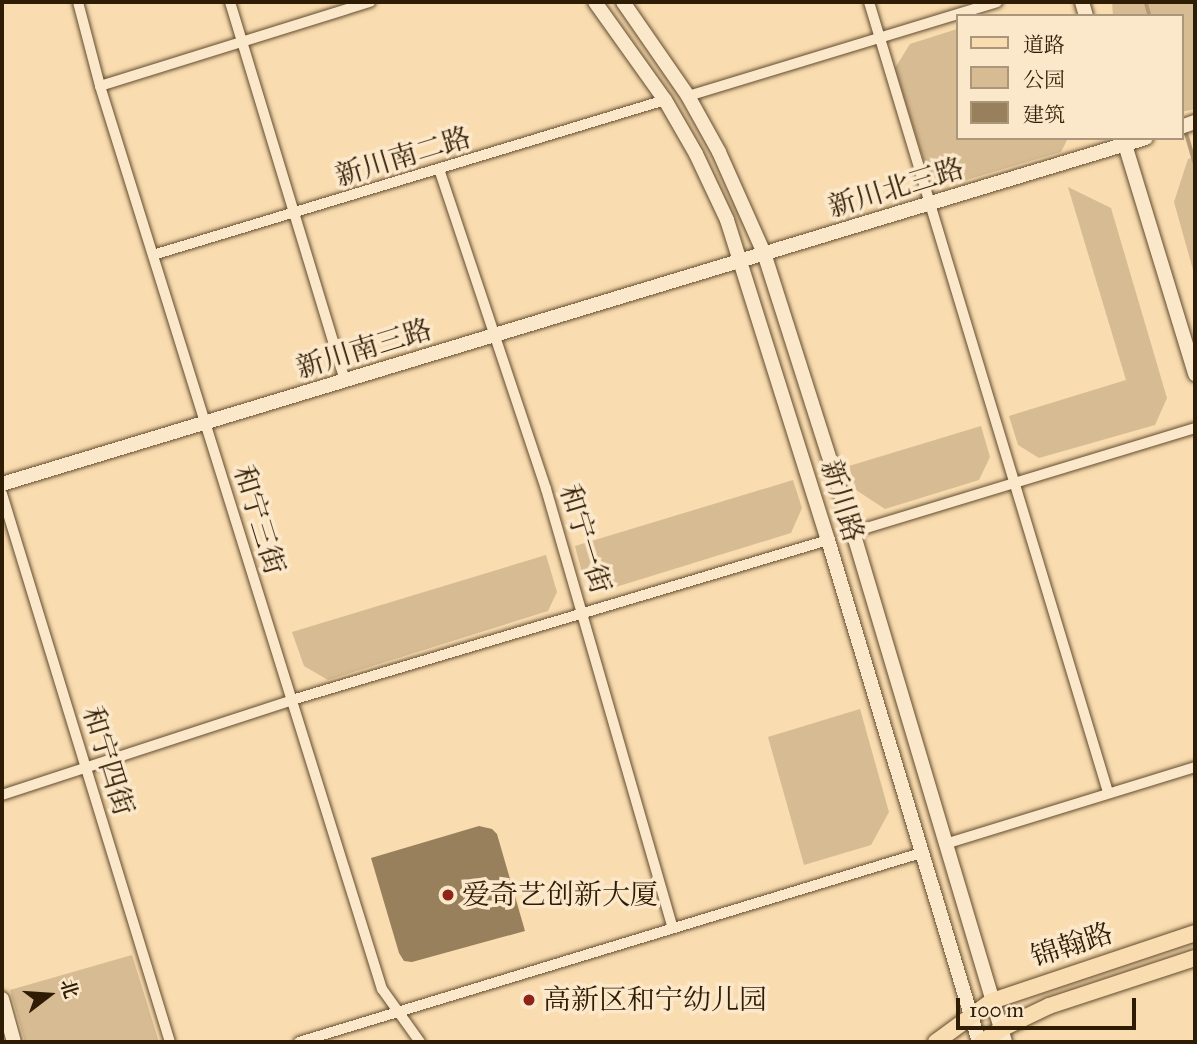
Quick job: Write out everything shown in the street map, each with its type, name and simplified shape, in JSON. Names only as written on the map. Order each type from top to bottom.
[{"type":"main road","name":"锦翰路","points":[[936,1042],[992,1001],[1195,933]]},
{"type":"main road","name":"锦翰路","points":[[981,1042],[1003,1036],[1049,1006],[1195,958]]},
{"type":"street","name":"和宁三街","points":[[78,2],[100,86],[382,989],[420,1042]]},
{"type":"street","points":[[230,2],[345,380]]},
{"type":"street","points":[[100,86],[370,2]]},
{"type":"street","name":"新川路","points":[[595,2],[665,100],[701,165],[727,220],[981,1042]]},
{"type":"street","name":"新川路","points":[[623,2],[688,96],[731,176],[764,253],[853,531],[1003,1036]]},
{"type":"street","points":[[869,2],[1108,792]]},
{"type":"street","points":[[958,14],[997,2]]},
{"type":"street","points":[[688,96],[956,15]]},
{"type":"street","name":"新川南二路","points":[[153,255],[665,100]]},
{"type":"street","points":[[1124,141],[1195,374]]},
{"type":"street","name":"新川北三路","points":[[741,261],[1124,141]]},
{"type":"street","name":"和宁一街","points":[[439,169],[584,615],[673,926]]},
{"type":"street","name":"新川南三路","points":[[2,484],[741,261]]},
{"type":"street","points":[[853,531],[1195,428]]},
{"type":"street","name":"和宁四街","points":[[2,494],[170,1042]]},
{"type":"street","points":[[2,795],[292,700],[828,540]]},
{"type":"street","points":[[945,845],[1195,767]]},
{"type":"street","points":[[299,1042],[673,926],[921,853]]},
{"type":"street","points":[[2,999],[14,1042]]},
{"type":"green space","points":[[1112,2],[1195,2],[1195,109],[1183,112],[1183,14],[1113,14]]},
{"type":"green space","points":[[956,29],[956,140],[1067,140],[1061,152],[953,184],[928,175],[895,68],[910,44]]},
{"type":"green space","points":[[1195,157],[1195,277],[1174,202],[1188,159]]},
{"type":"green space","points":[[1068,187],[1111,208],[1167,398],[1155,425],[1039,458],[1018,445],[1009,416],[1126,380]]},
{"type":"green space","points":[[981,426],[990,457],[979,480],[885,509],[856,490],[849,466]]},
{"type":"green space","points":[[793,480],[802,508],[791,533],[606,590],[583,576],[575,546]]},
{"type":"green space","points":[[546,555],[557,592],[548,611],[328,680],[304,666],[292,632]]},
{"type":"green space","points":[[860,709],[889,812],[871,845],[804,865],[768,737]]},
{"type":"green space","points":[[132,955],[159,1042],[25,1042],[10,990]]},
{"type":"building","name":"爱奇艺创新大厦","points":[[479,826],[492,829],[497,834],[525,931],[412,962],[404,961],[399,953],[371,858]]},
{"type":"waterway","points":[[1146,2],[1149,14]]},
{"type":"waterway","points":[[1185,128],[1195,163]]},
{"type":"place","name":"爱奇艺创新大厦","points":[[448,895]]},
{"type":"place","name":"高新区和宁幼儿园","points":[[529,1000]]}]
